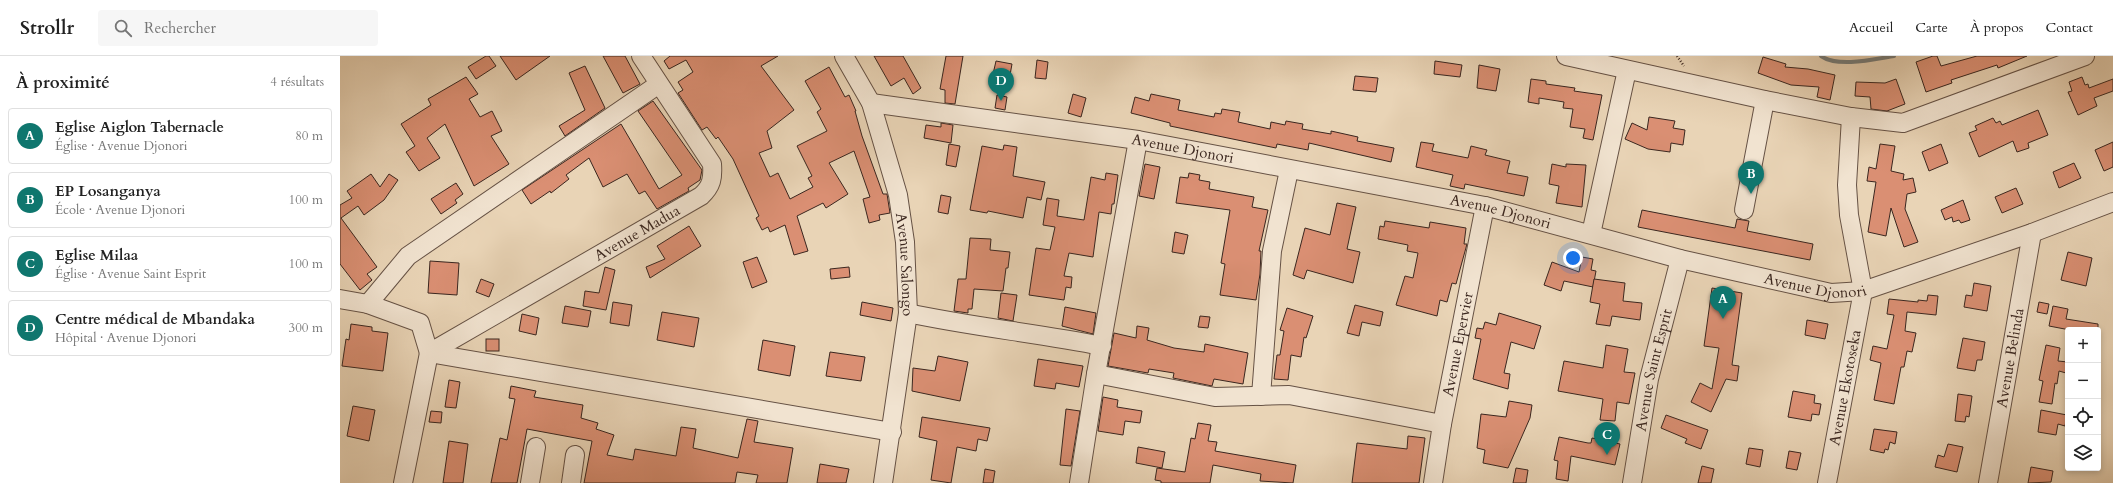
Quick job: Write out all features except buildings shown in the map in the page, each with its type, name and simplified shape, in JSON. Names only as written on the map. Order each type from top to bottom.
[{"type":"street","name":"Avenue Madua","points":[[429,353],[701,196],[709,189],[713,178],[712,164],[641,56]]},
{"type":"street","name":"Avenue Salongo","points":[[844,56],[871,102],[898,195],[905,242],[908,313],[884,483]]},
{"type":"street","points":[[1566,56],[1765,100],[1851,117],[1903,123],[2085,56]]},
{"type":"street","points":[[1591,234],[1627,70]]},
{"type":"street","points":[[368,304],[408,256],[659,84]]},
{"type":"street","points":[[1744,210],[1765,100]]},
{"type":"street","name":"Avenue Djonori","points":[[871,102],[1138,140],[1289,170],[1485,206],[1680,259],[1831,293],[1863,292],[2032,233],[2113,202]]},
{"type":"street","points":[[1851,117],[1847,192],[1849,215],[1863,292]]},
{"type":"street","points":[[1079,483],[1096,374],[1138,140]]},
{"type":"street","points":[[1261,396],[1272,251],[1289,170]]},
{"type":"street","name":"Avenue Epervier","points":[[1433,483],[1442,424],[1485,206]]},
{"type":"street","name":"Avenue Belinda","points":[[1988,483],[2032,233]]},
{"type":"street","name":"Avenue Saint Esprit","points":[[1632,483],[1649,379],[1680,259]]},
{"type":"street","name":"Avenue Ekotoseka","points":[[1827,483],[1863,292]]},
{"type":"street","points":[[340,298],[368,304],[420,323],[429,353],[403,483]]},
{"type":"street","points":[[908,313],[950,322],[1067,339],[1102,346]]},
{"type":"street","points":[[429,353],[892,432]]},
{"type":"street","points":[[1096,374],[1215,397],[1289,395],[1442,424]]},
{"type":"street","points":[[530,483],[536,447]]},
{"type":"street","points":[[571,483],[576,456]]},
{"type":"waterway","points":[[1821,56],[1828,60],[1847,62],[1857,62],[1894,56]]},
{"type":"place","name":"Centre médical de Mbandaka","points":[[1001,101]]},
{"type":"place","name":"EP Losanganya","points":[[1751,194]]},
{"type":"place","name":"Eglise Aiglon Tabernacle","points":[[1723,319]]},
{"type":"place","name":"Eglise Milaa","points":[[1607,455]]}]
